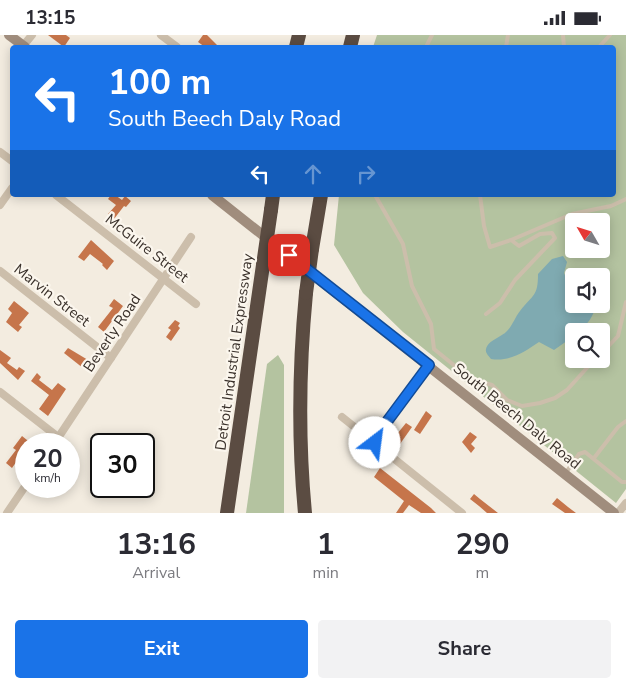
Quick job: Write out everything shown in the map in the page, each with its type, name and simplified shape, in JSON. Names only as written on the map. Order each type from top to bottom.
[{"type":"highway","name":"Detroit Industrial Expressway","points":[[228,513],[273,197]]},
{"type":"highway","points":[[304,513],[301,463],[300,355],[306,293],[321,197]]},
{"type":"street","points":[[9,35],[22,45]]},
{"type":"street","points":[[162,35],[174,45]]},
{"type":"street","points":[[0,205],[10,191]]},
{"type":"street","name":"McGuire Street","points":[[59,197],[196,304]]},
{"type":"street","name":"South Beech Daly Road","points":[[215,197],[614,513]]},
{"type":"street","name":"Beverly Road","points":[[61,433],[191,237]]},
{"type":"street","name":"Marvin Street","points":[[0,271],[111,358]]},
{"type":"street","points":[[375,443],[380,431],[429,365]]},
{"type":"street","points":[[0,392],[47,433]]},
{"type":"street","points":[[342,417],[462,513]]},
{"type":"street","points":[[0,507],[7,513],[17,498]]},
{"type":"street","points":[[618,513],[626,503]]},
{"type":"lane","points":[[601,45],[610,35]]},
{"type":"lane","points":[[375,197],[403,244],[412,286],[431,324],[434,349],[468,376],[496,388],[504,398],[522,406],[548,401],[561,395],[586,368]]},
{"type":"lane","points":[[480,197],[484,226],[490,247],[572,214],[611,206],[626,199]]},
{"type":"lane","points":[[486,314],[500,303],[510,286],[555,238],[552,233],[545,233],[519,246],[511,240]]},
{"type":"lane","points":[[610,345],[618,337],[626,302]]},
{"type":"lane","points":[[594,458],[618,427],[626,421]]},
{"type":"lane","points":[[565,474],[582,453],[588,453],[622,482],[626,482]]},
{"type":"green space","points":[[377,35],[626,35],[626,489],[616,503],[403,332],[363,293],[334,245],[339,197],[616,197],[616,45],[374,45]]},
{"type":"green space","points":[[278,355],[284,365],[284,513],[246,513],[267,364]]},
{"type":"water","points":[[563,256],[567,262],[564,273],[565,313],[593,313],[589,321],[588,323],[565,323],[565,342],[554,350],[539,342],[511,358],[491,359],[486,352],[487,346],[511,326],[518,313],[534,295],[538,274],[552,259]]},
{"type":"building","points":[[48,35],[66,35],[70,38],[65,45],[61,45]]},
{"type":"building","points":[[203,35],[207,35],[217,45],[202,45],[198,42]]},
{"type":"building","points":[[110,197],[118,197],[122,200],[126,197],[131,201],[126,207],[124,206],[114,219],[108,214],[116,205],[108,199]]},
{"type":"building","points":[[91,240],[114,261],[107,270],[103,264],[90,254],[84,261],[78,257]]},
{"type":"building","points":[[114,299],[123,306],[104,332],[98,327],[113,308],[109,306]]},
{"type":"building","points":[[14,301],[29,313],[19,325],[22,327],[18,332],[6,322],[12,313],[8,309]]},
{"type":"building","points":[[175,320],[180,323],[178,326],[180,328],[171,341],[166,337],[171,330],[168,328]]},
{"type":"building","points":[[68,348],[88,360],[83,368],[64,353]]},
{"type":"building","points":[[0,350],[11,358],[7,363],[17,370],[19,367],[25,371],[18,380],[0,363]]},
{"type":"building","points":[[37,373],[41,377],[39,380],[52,390],[58,383],[66,389],[48,416],[39,409],[49,395],[31,381]]},
{"type":"building","points":[[426,411],[432,416],[420,434],[414,430]]},
{"type":"building","points":[[406,423],[412,427],[400,444],[393,439]]},
{"type":"building","points":[[470,432],[477,437],[471,444],[475,448],[471,453],[462,442]]},
{"type":"building","points":[[15,451],[15,464],[12,468],[6,463]]},
{"type":"building","points":[[380,468],[436,513],[421,513],[409,505],[403,513],[396,513],[404,501],[374,477]]},
{"type":"building","points":[[474,494],[498,513],[487,513],[470,499]]},
{"type":"building","points":[[557,498],[576,513],[565,513],[552,504]]},
{"type":"route","points":[[289,255],[429,365],[380,431],[375,443]]}]
